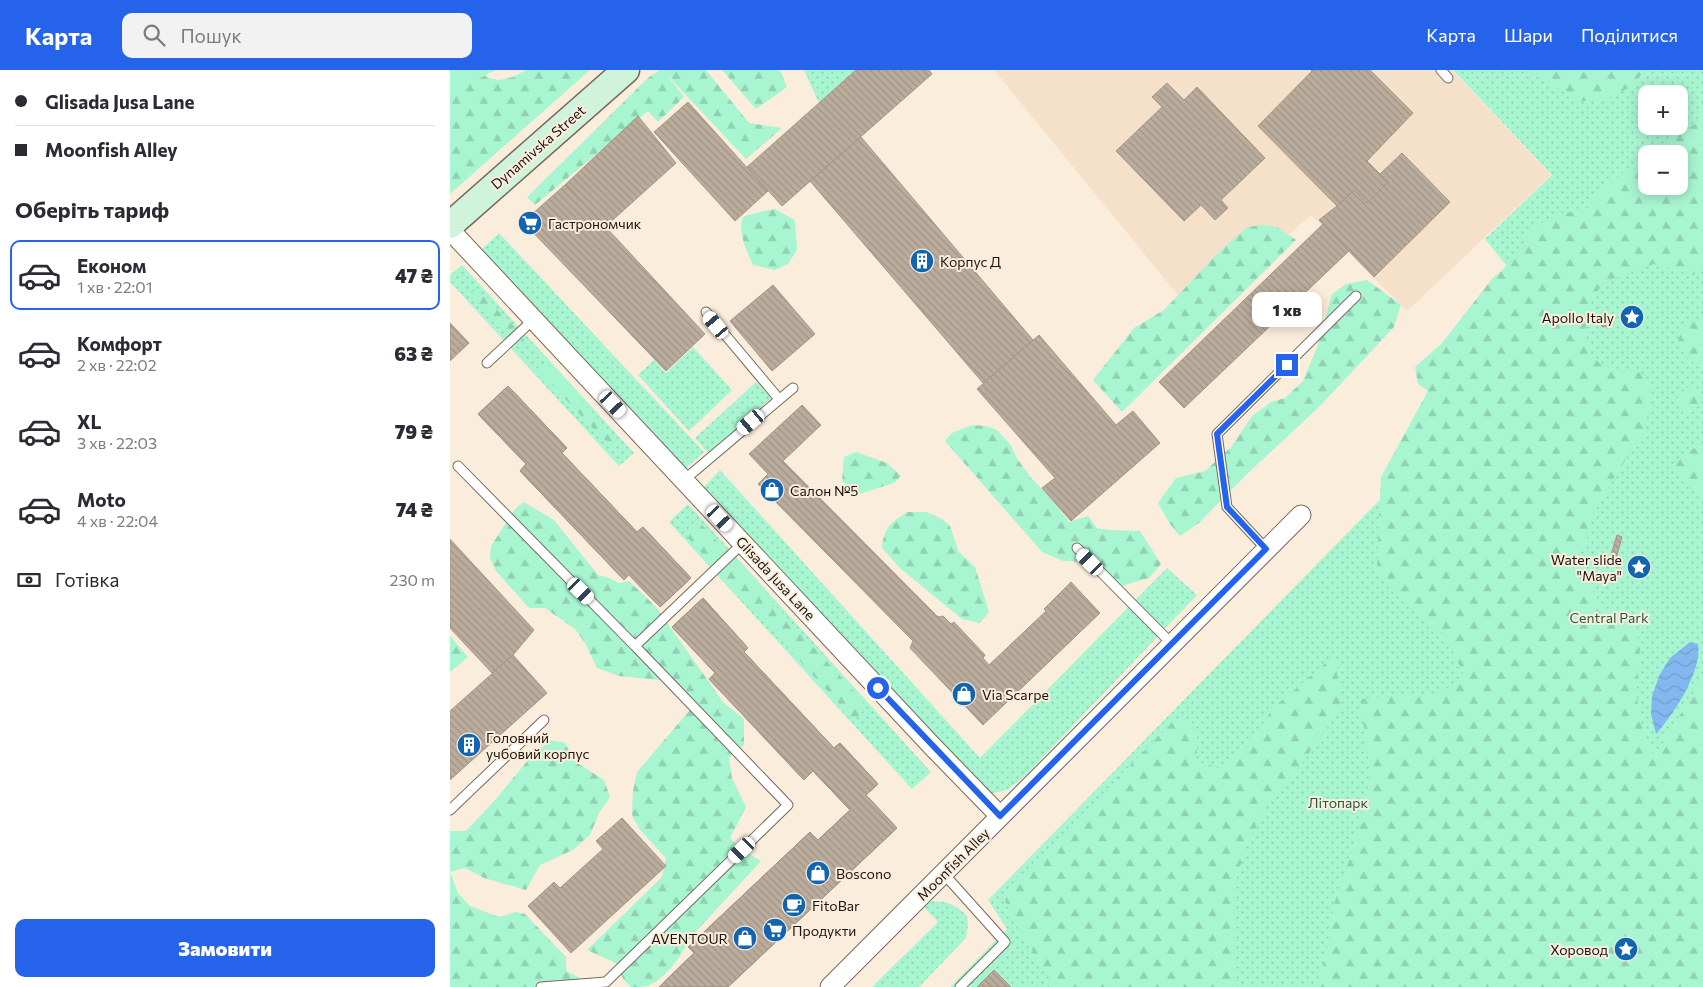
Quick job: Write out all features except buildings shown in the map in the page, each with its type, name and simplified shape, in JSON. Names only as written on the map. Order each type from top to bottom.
[{"type":"street","name":"Dynamivska Street","points":[[450,225],[626,70]]},
{"type":"street","name":"Glisada Jusa Lane","points":[[450,230],[1000,816]]},
{"type":"street","name":"Moonfish Alley","points":[[830,987],[1301,515]]},
{"type":"lane","points":[[1441,70],[1448,78]]},
{"type":"lane","points":[[1266,549],[1227,507],[1217,434],[1356,296]]},
{"type":"lane","points":[[706,312],[779,399]]},
{"type":"lane","points":[[488,364],[534,319]]},
{"type":"lane","points":[[684,480],[793,388]]},
{"type":"lane","points":[[458,466],[788,805],[606,982],[541,987]]},
{"type":"lane","points":[[635,646],[744,543]]},
{"type":"lane","points":[[1077,548],[1172,644]]},
{"type":"lane","points":[[450,810],[544,720]]},
{"type":"lane","points":[[944,874],[1005,942],[960,987]]},
{"type":"shaded area","points":[[994,70],[1452,70],[1551,175],[1407,311],[1311,215],[1195,316]]},
{"type":"green space","points":[[450,70],[475,70],[489,78],[499,80],[513,77],[526,70],[590,70],[450,194]]},
{"type":"green space","points":[[450,70],[496,70],[450,93]]},
{"type":"green space","points":[[660,70],[706,70],[749,123],[782,128],[746,159],[667,75],[684,97],[658,122],[648,111],[535,205],[527,197],[649,77]]},
{"type":"green space","points":[[722,70],[780,70],[787,87],[756,109]]},
{"type":"green space","points":[[804,70],[856,70],[819,103]]},
{"type":"green space","points":[[1453,70],[1703,70],[1703,987],[950,987],[1007,929],[988,900],[1553,323],[1485,239],[1552,175]]},
{"type":"green space","points":[[1527,70],[1646,70],[1630,87],[1605,101],[1579,101]]},
{"type":"green space","name":"Central Park","points":[[1703,104],[1703,270],[1693,275],[1654,264],[1603,283],[1592,300],[1585,330],[1591,354],[1602,366],[1617,369],[1634,369],[1643,375],[1649,383],[1649,408],[1644,433],[1635,444],[1590,518],[1587,541],[1577,553],[1582,569],[1603,609],[1618,614],[1637,635],[1640,648],[1636,693],[1644,736],[1655,756],[1703,677],[1703,987],[1317,987],[1327,950],[1334,904],[1353,849],[1371,777],[1360,699],[1441,693],[1464,675],[1445,635],[1402,599],[1377,568],[1381,477],[1428,391],[1418,384],[1415,367],[1442,343],[1492,279],[1519,255],[1527,237],[1540,224],[1558,214],[1587,209],[1603,189],[1638,160],[1638,195],[1688,195],[1688,145],[1659,145],[1679,135],[1688,135],[1688,129],[1696,123]]},
{"type":"green space","points":[[775,209],[795,220],[797,250],[788,264],[775,270],[753,265],[742,235],[741,223],[743,217]]},
{"type":"green space","points":[[1263,225],[1277,227],[1296,240],[1122,412],[1093,380],[1134,328],[1164,310],[1220,251],[1247,227]]},
{"type":"green space","points":[[499,233],[704,452],[685,469],[480,251]]},
{"type":"green space","points":[[462,265],[634,453],[619,466],[450,282],[450,275]]},
{"type":"green space","points":[[1367,280],[1401,305],[1394,327],[1318,408],[1245,476],[1199,523],[1180,536],[1170,524],[1158,503],[1176,478],[1205,471],[1232,446],[1252,416],[1271,402],[1285,398],[1303,381],[1318,345],[1332,294],[1346,284]]},
{"type":"green space","points":[[473,289],[489,298],[498,311],[512,324],[524,340],[522,345],[516,343],[471,297]]},
{"type":"green space","points":[[1703,316],[1703,365],[1691,362],[1677,345],[1680,334],[1685,327]]},
{"type":"green space","points":[[693,347],[732,390],[689,431],[638,375],[654,360],[666,373]]},
{"type":"green space","points":[[548,364],[612,434],[615,441],[612,444],[602,438],[543,375],[538,368]]},
{"type":"green space","points":[[756,382],[771,398],[709,454],[695,438]]},
{"type":"green space","points":[[1685,387],[1696,391],[1699,403],[1693,412],[1685,414],[1679,407],[1678,397]]},
{"type":"green space","points":[[972,425],[986,426],[997,430],[1010,444],[1018,460],[1032,479],[1051,498],[1069,522],[1088,516],[1097,528],[1140,531],[1161,564],[1149,578],[1118,587],[1094,562],[1063,561],[1042,552],[945,441],[952,433]]},
{"type":"green space","points":[[1703,445],[1703,499],[1686,478],[1673,472],[1684,454]]},
{"type":"green space","points":[[856,452],[887,463],[901,476],[894,483],[859,494],[842,481],[844,457]]},
{"type":"green space","points":[[720,470],[980,758],[1167,568],[1197,595],[1025,776],[1007,790],[989,794],[704,487]]},
{"type":"green space","points":[[524,502],[554,520],[598,575],[619,583],[629,581],[656,607],[723,702],[744,719],[744,745],[729,758],[732,778],[746,807],[730,838],[742,850],[761,861],[690,938],[678,959],[667,972],[647,986],[631,987],[623,979],[616,963],[587,950],[662,877],[666,858],[641,831],[633,818],[633,791],[637,772],[690,710],[660,680],[619,676],[597,668],[585,643],[575,629],[545,608],[529,608],[496,571],[490,558],[491,546],[515,509]]},
{"type":"green space","points":[[688,504],[931,772],[912,789],[669,522]]},
{"type":"green space","points":[[907,512],[926,512],[942,519],[950,526],[959,552],[975,567],[989,612],[980,623],[962,619],[901,569],[882,548],[884,535],[889,526]]},
{"type":"green space","points":[[697,521],[863,701],[862,714],[853,719],[688,538],[689,526]]},
{"type":"green space","points":[[450,636],[468,657],[450,672]]},
{"type":"green space","points":[[1334,656],[1338,662],[1337,674],[1341,706],[1302,763],[1270,800],[1247,844],[1235,883],[1235,984],[1237,987],[1048,987],[1051,980],[1019,930],[1005,901],[1016,878],[1032,867],[1173,721],[1184,717],[1192,722],[1198,742],[1196,761],[1219,768],[1249,746],[1272,709]]},
{"type":"green space","points":[[551,741],[564,742],[579,764],[604,780],[610,797],[599,813],[590,835],[573,850],[540,865],[526,890],[484,878],[465,868],[450,872],[450,831],[466,831],[534,753]]},
{"type":"green space","points":[[450,872],[458,893],[470,906],[499,917],[516,912],[525,914],[566,957],[566,971],[598,987],[450,987]]},
{"type":"green space","points":[[933,901],[953,905],[967,916],[966,938],[919,987],[872,987],[938,922],[923,906]]},
{"type":"water","points":[[1690,642],[1698,644],[1696,666],[1678,704],[1656,734],[1651,714],[1652,696],[1660,674],[1670,658]]},
{"type":"place","name":"Гастрономчик","points":[[530,223]]},
{"type":"place","name":"Корпус Д","points":[[922,261]]},
{"type":"place","name":"Apollo Italy","points":[[1632,317]]},
{"type":"place","name":"Салон №5","points":[[772,490]]},
{"type":"place","name":"Water slide \"Maya\"","points":[[1639,567]]},
{"type":"place","name":"Via Scarpe","points":[[964,694]]},
{"type":"place","name":"Головний учбовий корпус","points":[[469,745]]},
{"type":"place","name":"Boscono","points":[[818,873]]},
{"type":"place","name":"FitoBar","points":[[794,905]]},
{"type":"place","name":"Продукти","points":[[775,930]]},
{"type":"place","name":"AVENTOUR","points":[[745,938]]},
{"type":"place","name":"Хоровод","points":[[1626,949]]},
{"type":"route","points":[[878,688],[1000,816],[1266,549],[1227,507],[1217,434],[1287,365]]},
{"type":"park label","name":"Літопарк","points":[[1338,802]]}]
